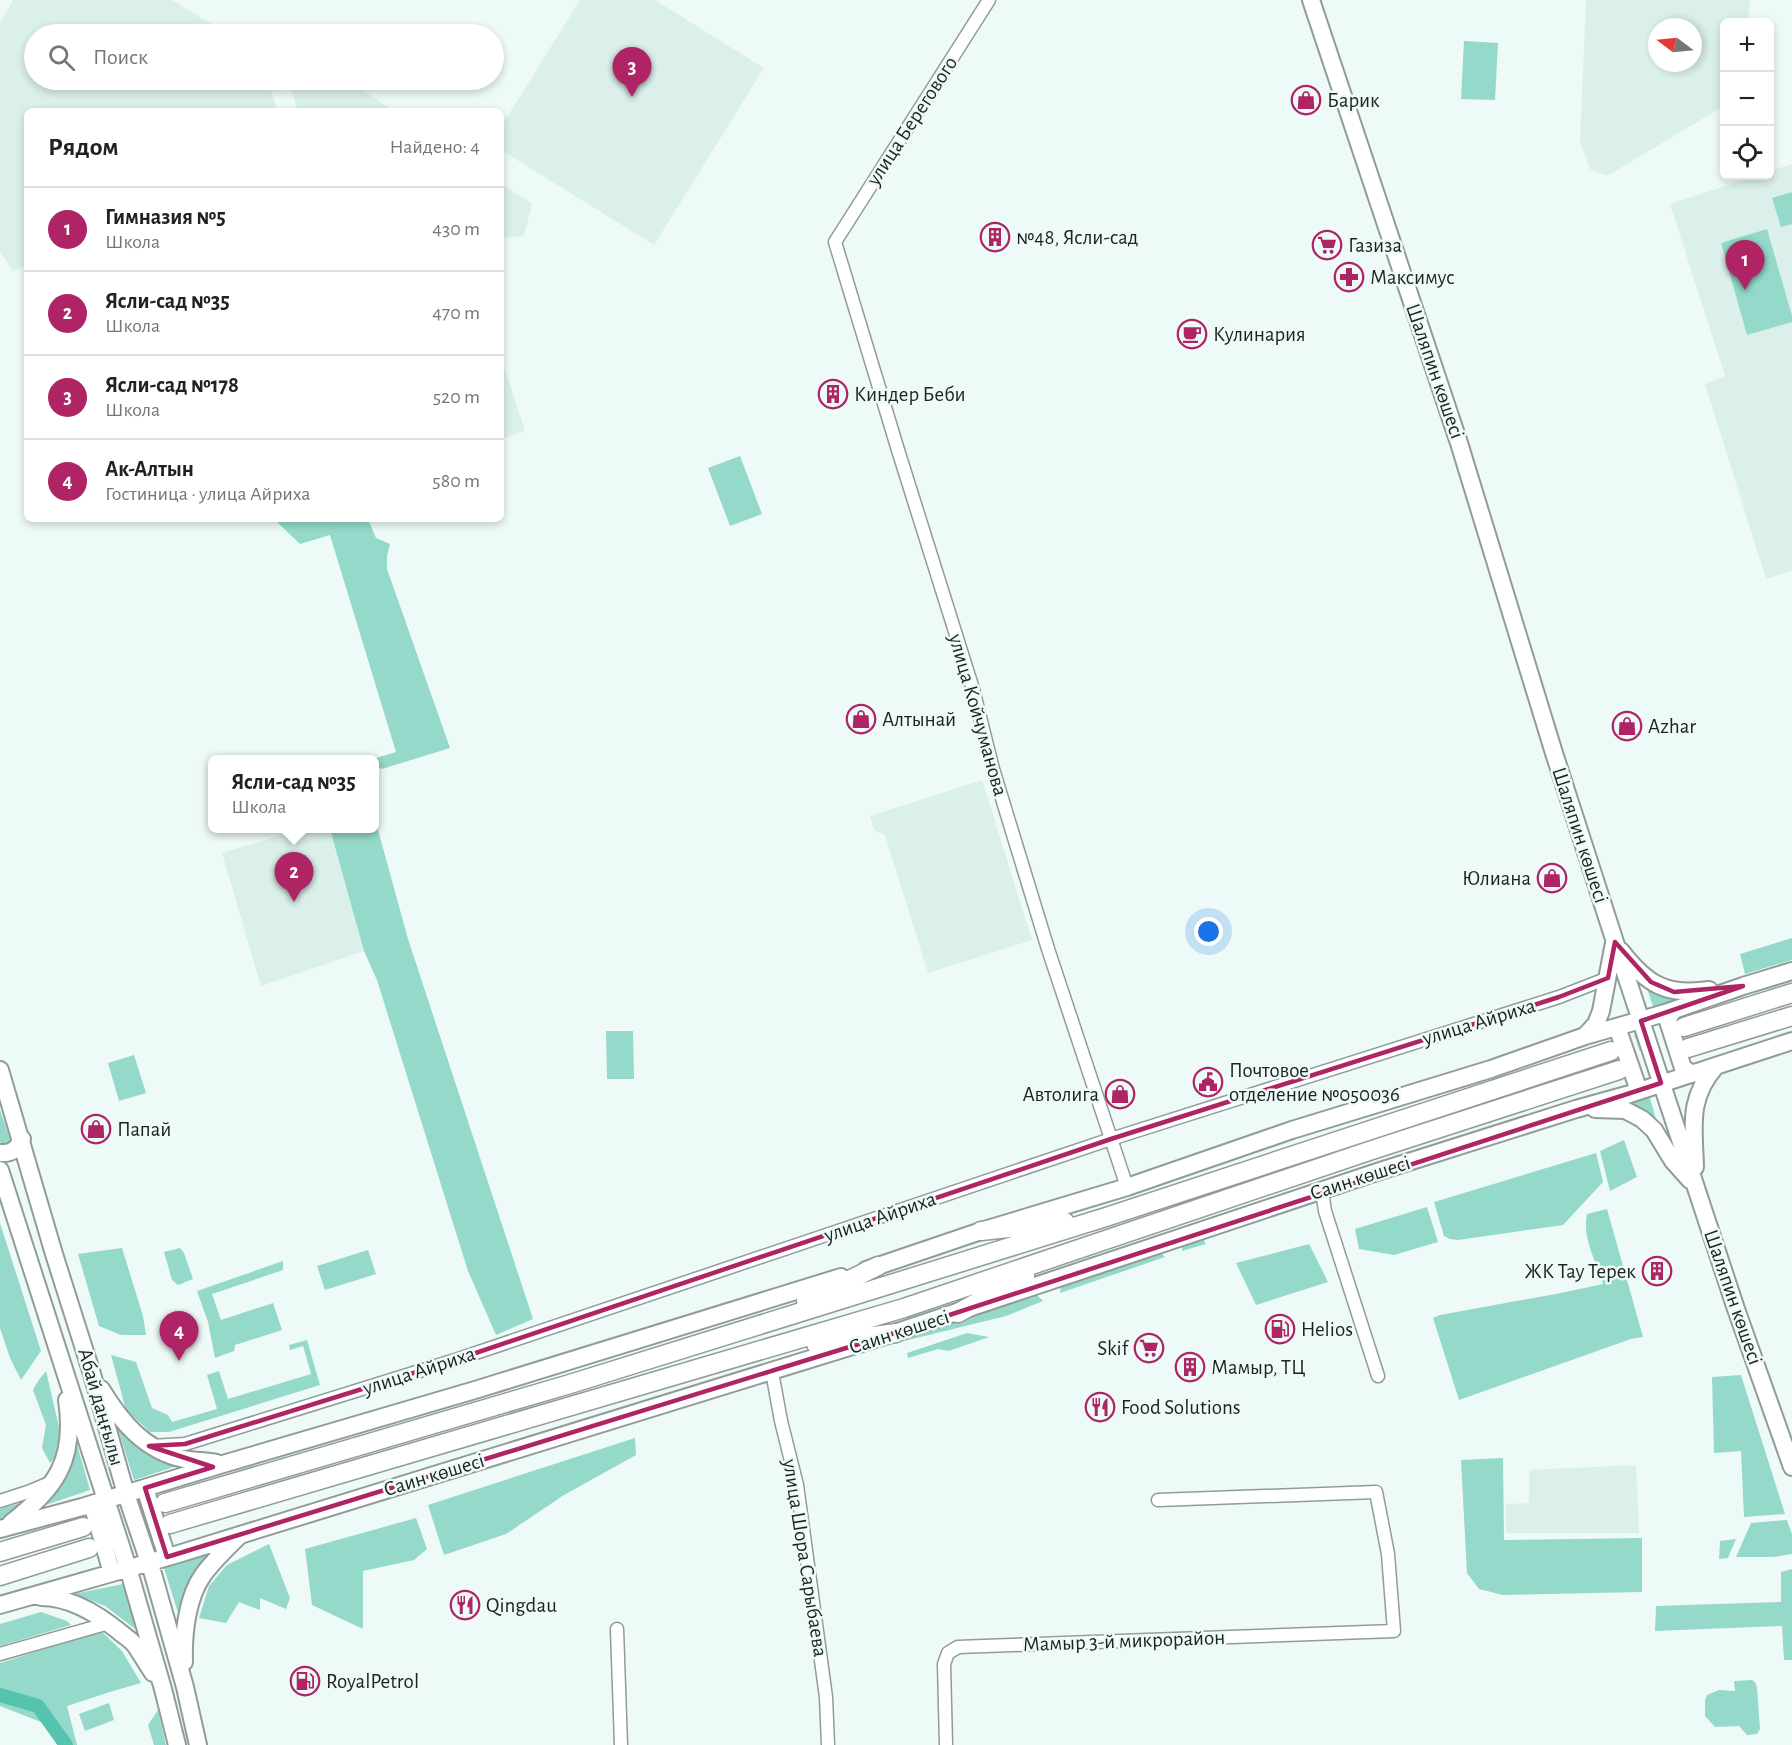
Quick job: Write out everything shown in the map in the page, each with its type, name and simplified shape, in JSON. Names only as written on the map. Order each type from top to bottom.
[{"type":"main road","name":"Шаляпин көшесі","points":[[1311,0],[1459,443],[1554,753],[1661,1083],[1736,1309],[1792,1467]]},
{"type":"main road","points":[[1585,1036],[1596,1024],[1601,1011],[1615,942]]},
{"type":"main road","points":[[1615,942],[1628,961],[1651,982],[1674,992],[1688,993],[1743,986]]},
{"type":"main road","points":[[3,1528],[99,1502],[464,1394],[878,1266],[981,1231],[1127,1187],[1292,1130],[1491,1069],[1585,1036],[1641,1021],[1792,971]]},
{"type":"main road","points":[[1684,1028],[1792,993]]},
{"type":"main road","points":[[1674,1010],[1668,1021],[1683,1068],[1692,1074]]},
{"type":"main road","points":[[1688,1048],[1792,1016]]},
{"type":"main road","points":[[1617,1027],[1639,1091]]},
{"type":"main road","name":"Саин көшесі","points":[[0,1605],[167,1557],[896,1333],[1322,1191],[1792,1041]]},
{"type":"main road","name":"Саин көшесі","points":[[165,1503],[752,1328],[1106,1217],[1611,1051]]},
{"type":"main road","points":[[1695,1186],[1694,1110],[1700,1088],[1716,1066]]},
{"type":"main road","name":"Абай даңғылы","points":[[0,1070],[126,1494],[149,1562],[185,1687],[198,1745]]},
{"type":"main road","name":"Саин көшесі","points":[[170,1524],[904,1308],[1372,1150],[1619,1070]]},
{"type":"main road","points":[[1576,1109],[1625,1110],[1642,1119],[1654,1130],[1673,1161],[1695,1186]]},
{"type":"main road","points":[[0,1153],[9,1154],[14,1151],[21,1139]]},
{"type":"main road","name":"Абай даңғылы","points":[[0,1170],[60,1358],[120,1570]]},
{"type":"main road","points":[[981,1231],[1106,1217]]},
{"type":"main road","points":[[958,1313],[1070,1252]]},
{"type":"main road","points":[[752,1328],[878,1266]]},
{"type":"main road","points":[[754,1352],[896,1333]]},
{"type":"main road","points":[[3,1528],[35,1504],[59,1475],[65,1461],[69,1439],[69,1413],[60,1358]]},
{"type":"main road","points":[[92,1374],[117,1412],[149,1446],[184,1459],[224,1464]]},
{"type":"main road","points":[[145,1488],[167,1557]]},
{"type":"main road","points":[[0,1552],[83,1527]]},
{"type":"main road","points":[[185,1687],[183,1645],[187,1611],[201,1577],[240,1534]]},
{"type":"main road","points":[[0,1576],[89,1548]]},
{"type":"main road","points":[[120,1570],[163,1689],[177,1745]]},
{"type":"main road","points":[[28,1597],[51,1597],[66,1600],[84,1607],[109,1623],[134,1644],[163,1689]]},
{"type":"street","name":"улица Берегового","points":[[835,242],[989,0]]},
{"type":"street","name":"улица Койчуманова","points":[[835,242],[897,450],[973,689],[993,768],[1048,949],[1127,1187]]},
{"type":"street","name":"улица Айриха","points":[[149,1446],[185,1444],[452,1361],[1111,1139],[1559,997],[1608,978]]},
{"type":"street","points":[[1322,1191],[1325,1211],[1378,1376]]},
{"type":"street","name":"улица Шора Сарыбаева","points":[[772,1372],[796,1485],[826,1697],[828,1745]]},
{"type":"street","points":[[0,1501],[55,1480]]},
{"type":"street","name":"Мамыр 3-й микрорайон","points":[[946,1745],[944,1664],[948,1653],[958,1647],[1394,1631],[1388,1554],[1376,1492],[1158,1500]]},
{"type":"street","points":[[0,1654],[109,1623]]},
{"type":"street","points":[[617,1629],[621,1745]]},
{"type":"highlighted area","points":[[1615,942],[1651,982],[1674,992],[1743,986],[1641,1021],[1661,1083],[885,1336],[167,1557],[145,1488],[213,1467],[149,1446],[185,1444],[452,1361],[1111,1139],[1559,997],[1608,978]]},
{"type":"shaded area","points":[[13,0],[172,0],[212,24],[24,24],[24,90],[271,90],[277,108],[24,108],[24,267],[13,271],[0,252],[0,23]]},
{"type":"shaded area","points":[[580,0],[655,0],[764,68],[654,245],[504,152],[504,122]]},
{"type":"shaded area","points":[[1586,0],[1750,0],[1748,18],[1720,18],[1720,108],[1607,176],[1590,169],[1580,141]]},
{"type":"shaded area","points":[[291,90],[362,90],[389,108],[297,108]]},
{"type":"shaded area","points":[[1792,164],[1792,571],[1766,579],[1705,384],[1725,376],[1670,204],[1744,180],[1774,180],[1774,170]]},
{"type":"shaded area","points":[[504,185],[532,204],[524,236],[504,238]]},
{"type":"shaded area","points":[[504,365],[525,431],[504,438]]},
{"type":"shaded area","points":[[982,780],[1032,940],[928,973],[885,835],[874,830],[870,816]]},
{"type":"shaded area","points":[[289,833],[331,833],[364,951],[261,986],[222,853]]},
{"type":"shaded area","points":[[1636,1465],[1639,1533],[1506,1533],[1506,1504],[1529,1503],[1529,1470]]},
{"type":"green space","points":[[1464,41],[1498,43],[1495,100],[1461,99]]},
{"type":"green space","points":[[1792,192],[1792,224],[1781,227],[1772,198]]},
{"type":"green space","points":[[1767,229],[1792,322],[1747,335],[1721,243]]},
{"type":"green space","points":[[740,456],[762,514],[730,526],[708,468]]},
{"type":"green space","points":[[277,522],[369,522],[376,538],[390,544],[387,569],[450,748],[382,769],[379,768],[379,757],[396,752],[330,535],[300,544]]},
{"type":"green space","points":[[331,833],[379,833],[408,939],[533,1319],[496,1335],[468,1271],[377,980],[364,951]]},
{"type":"green space","points":[[1792,938],[1792,960],[1745,974],[1740,954]]},
{"type":"green space","points":[[1645,983],[1665,997],[1686,1000],[1655,1012]]},
{"type":"green space","points":[[606,1031],[633,1031],[634,1079],[607,1079]]},
{"type":"green space","points":[[134,1055],[146,1093],[119,1101],[108,1063]]},
{"type":"green space","points":[[1649,1095],[1658,1126],[1618,1106]]},
{"type":"green space","points":[[0,1110],[10,1138],[9,1143],[0,1142]]},
{"type":"green space","points":[[1624,1140],[1637,1177],[1610,1191],[1600,1151]]},
{"type":"green space","points":[[1596,1153],[1603,1182],[1563,1225],[1458,1240],[1444,1236],[1434,1202]]},
{"type":"green space","points":[[1427,1207],[1438,1242],[1394,1255],[1359,1249],[1355,1229]]},
{"type":"green space","points":[[1607,1209],[1643,1337],[1631,1339],[1459,1400],[1433,1318],[1603,1284],[1588,1241],[1586,1223],[1587,1214]]},
{"type":"green space","points":[[0,1223],[41,1351],[21,1380],[10,1358],[0,1328]]},
{"type":"green space","points":[[1202,1237],[1206,1244],[1182,1251],[1182,1243]]},
{"type":"green space","points":[[1309,1244],[1328,1282],[1256,1305],[1236,1263]]},
{"type":"green space","points":[[122,1248],[143,1316],[146,1335],[121,1335],[99,1326],[78,1254]]},
{"type":"green space","points":[[180,1248],[193,1279],[178,1285],[172,1280],[164,1252]]},
{"type":"green space","points":[[368,1250],[376,1274],[325,1290],[317,1266]]},
{"type":"green space","points":[[1159,1251],[1165,1257],[1060,1293],[1061,1286]]},
{"type":"green space","points":[[283,1261],[283,1270],[212,1294],[221,1320],[273,1303],[282,1330],[235,1345],[234,1351],[215,1358],[208,1322],[197,1291]]},
{"type":"green space","points":[[1037,1295],[1043,1301],[1006,1316],[900,1342],[900,1338]]},
{"type":"green space","points":[[967,1333],[989,1337],[949,1351],[938,1349],[908,1358],[907,1353]]},
{"type":"green space","points":[[307,1340],[320,1385],[169,1432],[150,1432],[126,1410],[111,1355],[136,1362],[152,1408],[168,1415],[172,1422],[217,1409],[207,1375],[219,1371],[228,1399],[311,1374],[303,1346],[290,1350],[289,1345]]},
{"type":"green space","points":[[46,1371],[59,1427],[58,1455],[50,1463],[42,1448],[46,1425],[33,1390]]},
{"type":"green space","points":[[1741,1375],[1785,1514],[1744,1517],[1741,1451],[1714,1453],[1712,1377]]},
{"type":"green space","points":[[118,1429],[145,1451],[177,1466],[134,1480]]},
{"type":"green space","points":[[74,1434],[90,1490],[37,1508]]},
{"type":"green space","points":[[635,1438],[636,1455],[564,1495],[506,1534],[444,1555],[428,1505]]},
{"type":"green space","points":[[1503,1458],[1504,1540],[1642,1538],[1642,1592],[1503,1595],[1479,1589],[1467,1573],[1461,1460]]},
{"type":"green space","points":[[30,1500],[0,1522],[0,1509]]},
{"type":"green space","points":[[416,1518],[427,1549],[414,1560],[363,1571],[363,1629],[312,1605],[305,1549]]},
{"type":"green space","points":[[1787,1520],[1792,1534],[1792,1554],[1773,1557],[1736,1557],[1751,1523]]},
{"type":"green space","points":[[1736,1539],[1728,1558],[1719,1559],[1720,1541]]},
{"type":"green space","points":[[269,1544],[290,1598],[286,1609],[260,1598],[260,1610],[239,1602],[226,1623],[199,1618],[209,1586],[227,1565]]},
{"type":"green space","points":[[210,1553],[189,1583],[179,1616],[164,1568]]},
{"type":"green space","points":[[1792,1569],[1792,1660],[1784,1660],[1782,1626],[1655,1631],[1656,1606],[1781,1602],[1781,1572]]},
{"type":"green space","points":[[123,1584],[138,1631],[105,1606],[74,1594]]},
{"type":"green space","points":[[41,1612],[67,1621],[71,1625],[0,1646],[0,1624]]},
{"type":"green space","points":[[101,1631],[122,1651],[141,1683],[67,1706],[77,1745],[60,1745],[54,1727],[0,1706],[0,1663]]},
{"type":"green space","points":[[1752,1680],[1757,1688],[1760,1729],[1757,1734],[1747,1735],[1739,1726],[1715,1727],[1705,1716],[1707,1695],[1719,1690],[1735,1691],[1734,1681]]},
{"type":"green space","points":[[109,1703],[114,1720],[85,1731],[79,1714]]},
{"type":"green space","points":[[158,1710],[166,1745],[154,1745],[148,1725]]},
{"type":"waterway","points":[[0,1695],[38,1706],[66,1745]]},
{"type":"tunnel","points":[[1611,1051],[1684,1027]]},
{"type":"tunnel","points":[[1619,1070],[1688,1048]]},
{"type":"place","name":"Ясли-сад №178","points":[[632,97]]},
{"type":"place","name":"Барик","points":[[1306,100]]},
{"type":"place","name":"№48, Ясли-сад","points":[[995,237]]},
{"type":"place","name":"Газиза","points":[[1327,245]]},
{"type":"place","name":"Максимус","points":[[1349,277]]},
{"type":"place","name":"Гимназия №5","points":[[1745,290]]},
{"type":"place","name":"Кулинария","points":[[1192,334]]},
{"type":"place","name":"Киндер Беби","points":[[833,394]]},
{"type":"place","name":"Алтынай","points":[[861,719]]},
{"type":"place","name":"Azhar","points":[[1627,726]]},
{"type":"place","name":"Юлиана","points":[[1552,878]]},
{"type":"place","name":"Ясли-сад №35","points":[[294,902]]},
{"type":"place","name":"Почтовое отделение №050036","points":[[1208,1082]]},
{"type":"place","name":"Автолига","points":[[1120,1094]]},
{"type":"place","name":"Папай","points":[[96,1129]]},
{"type":"place","name":"ЖК Тау Терек","points":[[1657,1271]]},
{"type":"place","name":"Helios","points":[[1280,1329]]},
{"type":"place","name":"Skif","points":[[1149,1348]]},
{"type":"place","name":"Ак-Алтын","points":[[179,1361]]},
{"type":"place","name":"Мамыр, ТЦ","points":[[1190,1367]]},
{"type":"place","name":"Food Solutions","points":[[1100,1407]]},
{"type":"place","name":"Qingdau","points":[[465,1605]]},
{"type":"place","name":"RoyalPetrol","points":[[305,1681]]}]
